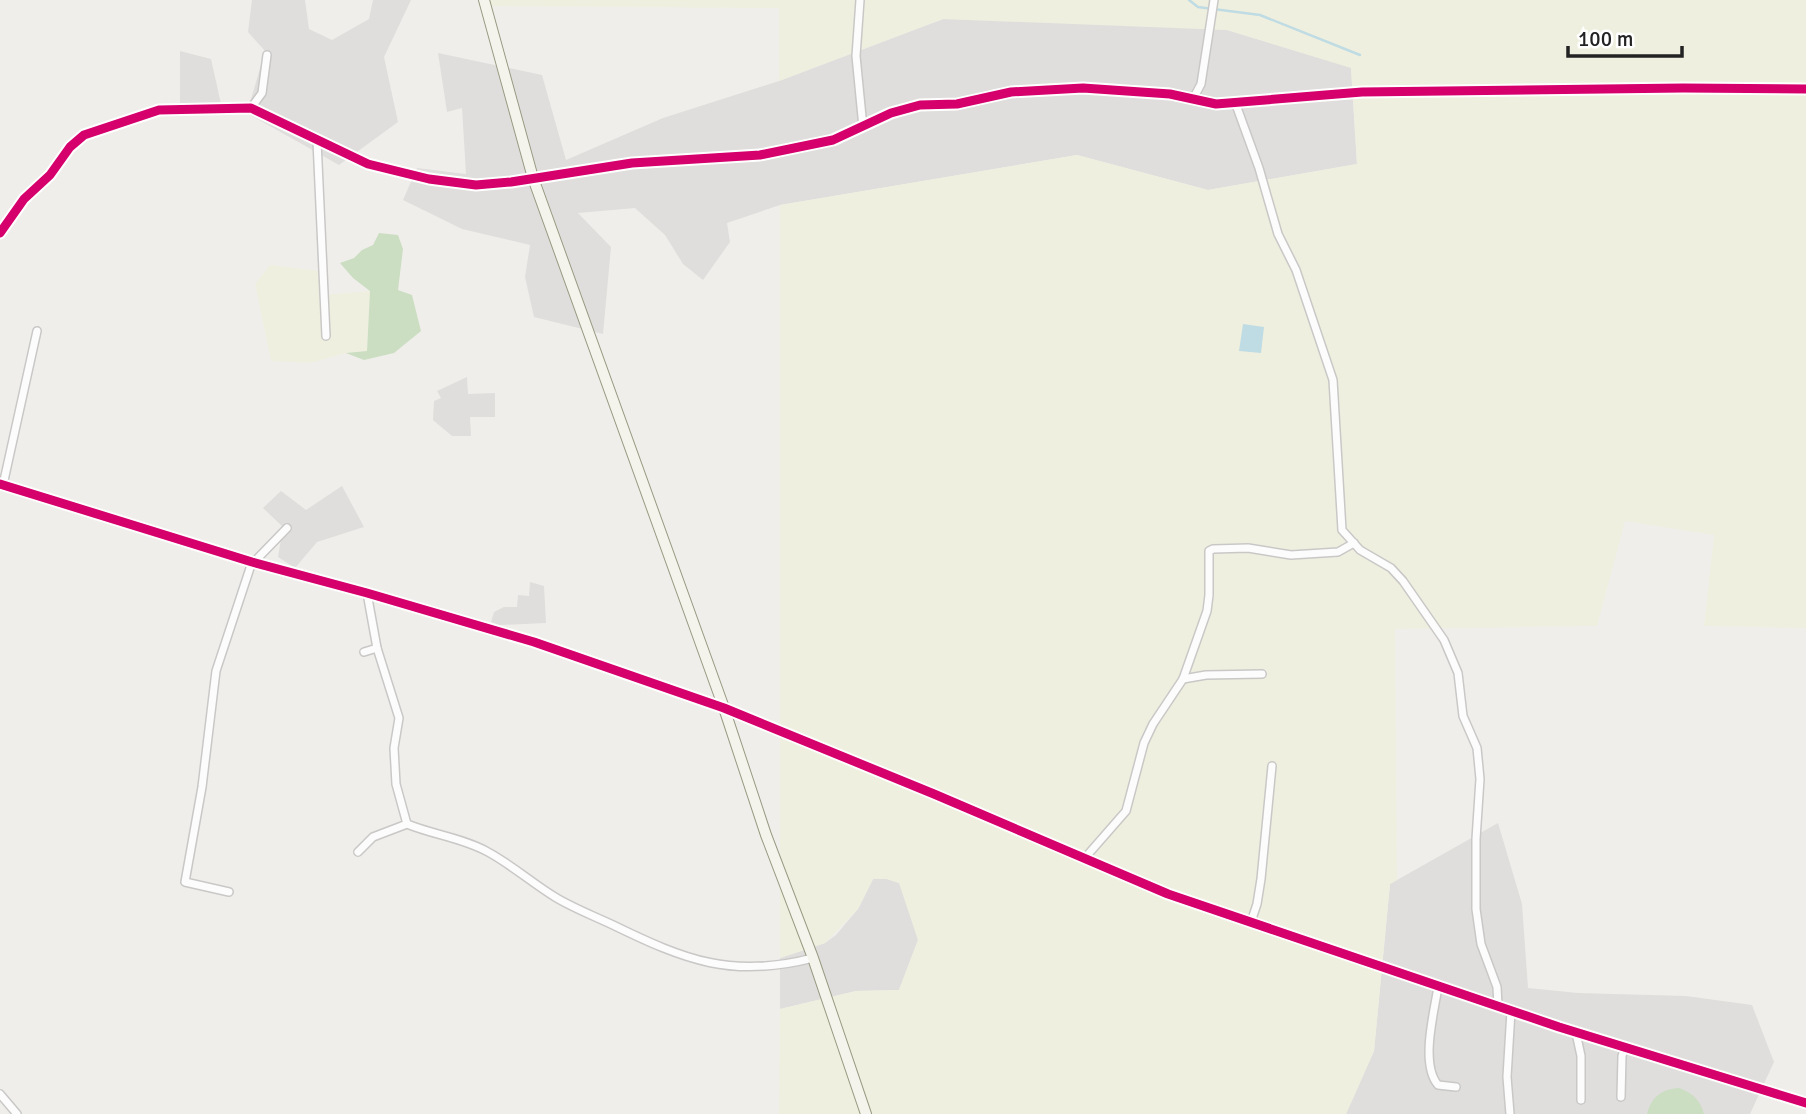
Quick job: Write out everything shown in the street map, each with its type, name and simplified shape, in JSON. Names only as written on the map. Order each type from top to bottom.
[{"type":"street","points":[[484,0],[533,178],[724,708],[766,835],[813,958],[866,1114]]},
{"type":"street","points":[[860,0],[856,56],[863,127]]},
{"type":"street","points":[[1193,99],[1201,84],[1214,5]]},
{"type":"street","points":[[251,108],[262,93],[267,55]]},
{"type":"street","points":[[0,233],[24,199],[84,135],[159,110],[251,108],[368,164],[429,179],[476,186],[632,163],[760,155],[833,140],[891,113],[920,105],[957,104],[1011,92],[1083,88],[1170,94],[1216,104],[1362,92],[1806,89]]},
{"type":"street","points":[[1234,102],[1259,168],[1278,234],[1296,270],[1333,380],[1342,530],[1360,551],[1391,568],[1403,581],[1444,640],[1458,673],[1463,716],[1478,748],[1480,779],[1476,839],[1476,909],[1481,944],[1497,987],[1498,1006]]},
{"type":"street","points":[[317,141],[327,336]]},
{"type":"street","points":[[37,331],[1,484],[253,562],[534,642],[724,708],[1168,894],[1511,1011],[1806,1103]]},
{"type":"street","points":[[229,891],[185,882],[202,787],[216,671],[253,562],[287,528]]},
{"type":"street","points":[[1084,859],[1126,811],[1149,733],[1183,679],[1207,611],[1209,551],[1248,548],[1291,555],[1338,552],[1353,543]]},
{"type":"street","points":[[368,593],[377,648],[399,718],[394,748],[396,784],[407,824]]},
{"type":"street","points":[[364,652],[377,648]]},
{"type":"street","points":[[1183,679],[1206,675],[1262,674]]},
{"type":"street","points":[[1251,922],[1261,878],[1272,766]]},
{"type":"street","points":[[358,852],[373,837],[407,824],[460,839],[488,852],[556,898],[668,952],[745,968],[784,965],[813,958]]},
{"type":"street","points":[[1438,987],[1429,1052],[1432,1078],[1438,1085],[1455,1087]]},
{"type":"street","points":[[1510,1114],[1507,1077],[1511,1011]]},
{"type":"street","points":[[1576,1032],[1581,1056],[1581,1100]]},
{"type":"street","points":[[1621,1097],[1622,1056],[1625,1047]]},
{"type":"street","points":[[0,1094],[17,1114]]},
{"type":"shaded area","points":[[252,0],[305,0],[309,29],[332,40],[369,19],[373,0],[411,0],[384,57],[398,122],[339,165],[247,113],[265,51],[248,32]]},
{"type":"shaded area","points":[[943,19],[1065,21],[1227,30],[1351,67],[1357,164],[1208,190],[1077,155],[780,205],[727,223],[730,242],[703,280],[683,264],[665,235],[635,208],[578,213],[611,247],[603,334],[534,317],[525,277],[530,245],[462,229],[403,200],[417,168],[466,174],[462,108],[447,112],[438,53],[542,75],[566,160],[663,118],[779,81]]},
{"type":"shaded area","points":[[180,51],[211,59],[221,104],[180,105]]},
{"type":"shaded area","points":[[467,377],[468,394],[495,393],[495,417],[470,417],[471,436],[452,436],[433,420],[434,401],[441,398],[437,391]]},
{"type":"shaded area","points":[[342,486],[364,527],[317,542],[295,568],[278,557],[283,527],[263,508],[281,491],[306,510]]},
{"type":"shaded area","points":[[530,582],[544,586],[546,623],[500,625],[491,622],[494,612],[504,607],[517,607],[518,595],[529,596]]},
{"type":"shaded area","points":[[1498,823],[1522,904],[1528,988],[1578,993],[1686,996],[1752,1005],[1774,1062],[1750,1114],[1346,1114],[1374,1051],[1390,884]]},
{"type":"shaded area","points":[[873,879],[887,879],[899,883],[910,906],[918,940],[899,990],[856,991],[780,1009],[780,958],[825,943],[836,935],[858,909]]},
{"type":"green space","points":[[484,0],[1806,0],[1806,628],[1704,626],[1714,535],[1625,521],[1597,626],[1395,629],[1397,880],[1390,884],[1374,1051],[1346,1114],[779,1114],[780,1009],[856,991],[899,990],[918,940],[899,883],[887,879],[873,879],[858,909],[825,943],[780,958],[780,205],[1077,155],[1208,190],[1357,164],[1351,68],[1227,30],[943,19],[779,81],[779,8],[486,6]]},
{"type":"green space","points":[[379,233],[398,235],[403,249],[398,290],[412,295],[421,331],[394,353],[364,360],[346,353],[367,351],[370,291],[340,263],[354,258],[373,245]]},
{"type":"green space","points":[[270,265],[320,271],[324,295],[370,291],[367,351],[346,353],[310,363],[271,361],[255,284]]},
{"type":"green space","points":[[1679,1088],[1695,1098],[1704,1114],[1647,1114],[1658,1095]]},
{"type":"water","points":[[1243,324],[1264,327],[1261,353],[1239,351]]},
{"type":"waterway","points":[[1189,0],[1198,7],[1260,15],[1360,55]]},
{"type":"cycle path","points":[[0,233],[24,199],[50,175],[70,147],[84,135],[159,110],[251,108],[368,164],[429,179],[476,185],[632,163],[760,155],[833,140],[891,113],[920,105],[957,104],[1011,92],[1083,88],[1170,94],[1216,104],[1362,92],[1806,89]]},
{"type":"cycle path","points":[[0,484],[252,562],[534,642],[724,708],[1168,894],[1559,1027],[1806,1103]]}]
